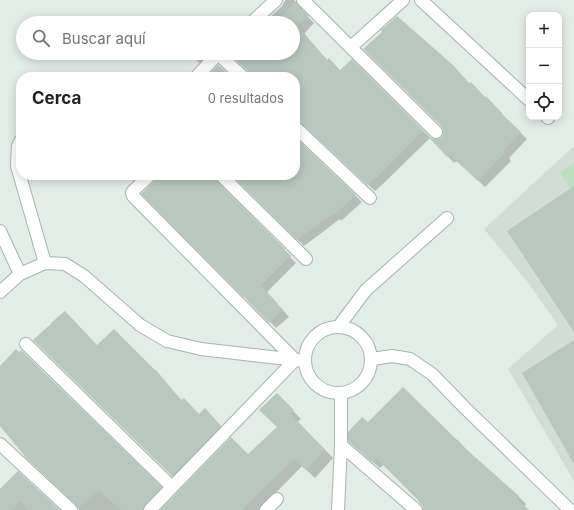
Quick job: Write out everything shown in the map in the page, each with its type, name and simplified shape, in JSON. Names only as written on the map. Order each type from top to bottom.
[{"type":"street","points":[[259,16],[276,0]]},
{"type":"street","points":[[303,0],[436,132]]},
{"type":"street","points":[[351,47],[403,0]]},
{"type":"street","points":[[421,0],[526,97]]},
{"type":"street","points":[[201,72],[212,60]]},
{"type":"street","points":[[226,60],[238,72]]},
{"type":"street","points":[[300,132],[370,198]]},
{"type":"street","points":[[21,180],[45,263]]},
{"type":"street","points":[[145,180],[133,191],[133,196],[300,361],[316,385],[328,392],[341,393],[351,391],[360,386],[367,378],[371,369],[372,359],[366,340],[359,333],[350,328],[340,326],[328,328],[318,332],[311,340],[300,361],[150,510]]},
{"type":"street","points":[[226,180],[306,259]]},
{"type":"street","points":[[340,326],[366,290],[447,218]]},
{"type":"street","points":[[0,231],[20,274]]},
{"type":"street","points":[[0,292],[20,274],[45,263],[65,264],[84,276],[140,325],[168,340],[201,349],[300,361]]},
{"type":"street","points":[[26,344],[172,487]]},
{"type":"street","points":[[372,359],[392,356],[410,358],[432,374],[570,510]]},
{"type":"street","points":[[338,510],[341,445],[341,393]]},
{"type":"street","points":[[0,444],[71,510]]},
{"type":"street","points":[[341,445],[416,510]]},
{"type":"street","points":[[266,510],[277,499]]},
{"type":"shaded area","points":[[574,146],[574,481],[508,369],[558,325],[527,281],[484,229]]},
{"type":"green space","points":[[574,163],[574,193],[560,173]]},
{"type":"building","points":[[296,1],[309,16],[300,24],[300,16],[282,16]]},
{"type":"building","points":[[397,16],[453,65],[469,83],[471,82],[485,97],[486,96],[521,132],[503,151],[505,153],[478,181],[450,155],[447,157],[423,131],[367,185],[300,122],[300,72],[248,71],[236,60],[300,60],[300,28],[327,60],[329,58],[340,70],[352,59],[431,138],[438,139],[442,137],[443,134],[442,127],[363,49]]},
{"type":"building","points":[[218,65],[226,72],[211,72]]},
{"type":"building","points":[[300,142],[356,195],[334,215],[333,214],[297,240],[237,180],[300,180]]},
{"type":"building","points":[[155,180],[216,180],[285,249],[284,250],[290,256],[261,285],[283,310],[269,323],[141,194]]},
{"type":"building","points":[[574,186],[574,332],[507,231]]},
{"type":"building","points":[[65,311],[97,345],[114,329],[156,370],[181,400],[184,398],[199,414],[205,408],[221,426],[172,476],[33,340]]},
{"type":"building","points":[[574,340],[574,464],[522,373]]},
{"type":"building","points":[[16,349],[19,352],[21,350],[162,487],[145,505],[143,510],[121,510],[99,491],[78,508],[24,456],[0,426],[0,366]]},
{"type":"building","points":[[403,387],[466,449],[519,496],[517,499],[529,510],[423,510],[423,507],[418,500],[376,458],[372,462],[350,443],[348,441],[348,432],[362,417],[368,422]]},
{"type":"building","points":[[277,393],[294,410],[290,413],[325,449],[306,470],[294,459],[242,510],[160,510],[231,437],[248,454],[277,427],[259,410]]},
{"type":"building","points":[[18,471],[60,510],[28,510],[20,501],[11,510],[0,510],[0,489]]}]
